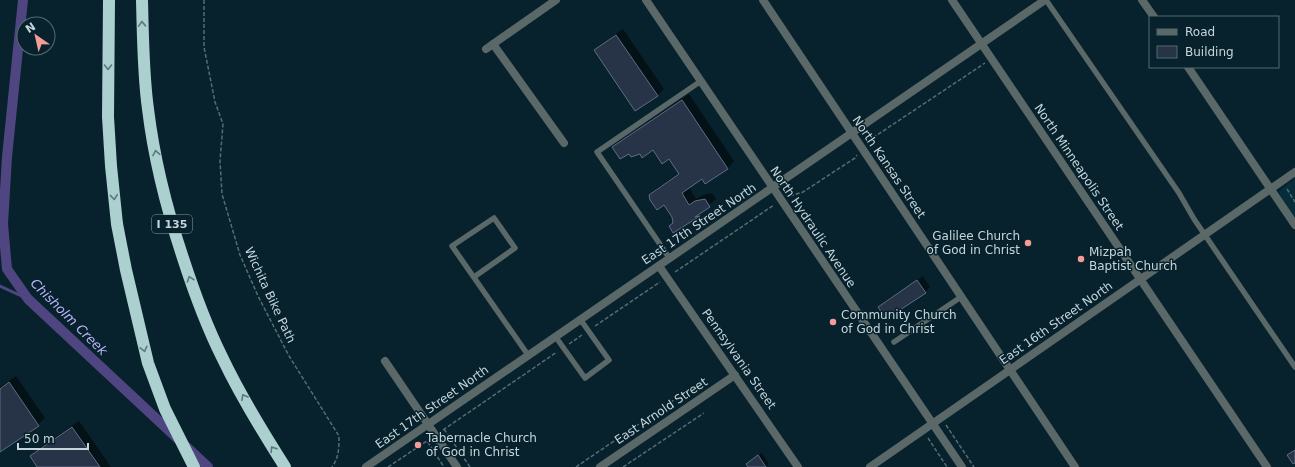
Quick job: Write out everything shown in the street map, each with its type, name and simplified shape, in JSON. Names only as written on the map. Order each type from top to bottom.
[{"type":"highway","points":[[109,0],[108,117],[117,224],[135,311],[148,363],[165,409],[194,467]]},
{"type":"highway","name":"I 135","points":[[142,0],[148,109],[163,189],[174,230],[208,328],[262,431],[285,467]]},
{"type":"street","points":[[556,0],[490,46],[564,143]]},
{"type":"street","name":"North Hydraulic Avenue","points":[[646,0],[962,467]]},
{"type":"street","name":"North Kansas Street","points":[[763,0],[1075,467]]},
{"type":"street","name":"North Minneapolis Street","points":[[952,0],[980,44],[1141,279],[1267,467]]},
{"type":"street","name":"East 17th Street North","points":[[366,467],[1046,0]]},
{"type":"street","points":[[1142,0],[1153,16]]},
{"type":"street","points":[[1189,68],[1295,225]]},
{"type":"street","name":"East 16th Street North","points":[[870,467],[1295,172]]},
{"type":"street","name":"Pennsylvania Street","points":[[659,266],[798,467]]},
{"type":"street","points":[[385,361],[457,467]]},
{"type":"street","name":"East Arnold Street","points":[[600,467],[735,375]]},
{"type":"lane","points":[[1046,0],[1295,367]]},
{"type":"lane","points":[[670,259],[597,152],[701,82]]},
{"type":"lane","points":[[474,277],[515,248],[494,218],[452,246],[528,355]]},
{"type":"lane","points":[[894,342],[961,297]]},
{"type":"lane","points":[[555,336],[585,378],[609,360],[580,319]]},
{"type":"path","name":"Wichita Bike Path","points":[[204,0],[204,47],[215,102],[222,124],[220,161],[222,194],[240,255],[258,296],[289,356],[339,436],[339,449],[335,463],[332,467]]},
{"type":"path","points":[[388,467],[781,201],[791,195],[803,192],[855,158],[866,143],[991,59]]},
{"type":"path","points":[[1287,189],[1295,202]]},
{"type":"path","points":[[576,467],[690,390]]},
{"type":"path","points":[[623,467],[704,413]]},
{"type":"path","points":[[444,429],[470,467]]},
{"type":"path","points":[[426,441],[444,467]]},
{"type":"shaded area","points":[[1295,178],[1295,218],[1280,195],[1280,191]]},
{"type":"building","points":[[616,35],[658,96],[635,111],[594,50]]},
{"type":"building","points":[[682,100],[728,169],[705,184],[702,179],[682,193],[689,205],[695,201],[705,199],[710,207],[695,217],[700,216],[673,233],[669,226],[673,223],[672,217],[664,205],[657,210],[650,200],[649,195],[679,174],[669,159],[662,164],[653,150],[642,158],[640,154],[631,157],[629,154],[620,159],[612,147]]},
{"type":"building","points":[[917,280],[926,293],[886,319],[878,307]]},
{"type":"building","points":[[9,382],[39,426],[0,452],[0,389]]},
{"type":"building","points":[[72,427],[100,467],[37,467],[30,456]]},
{"type":"building","points":[[1295,450],[1295,463],[1293,464],[1287,455]]},
{"type":"building","points":[[758,455],[766,467],[748,467],[746,464]]},
{"type":"waterway","name":"Chisholm Creek","points":[[23,0],[7,157],[3,224],[7,269],[28,299],[208,467]]},
{"type":"waterway","points":[[0,286],[28,299]]},
{"type":"place","name":"Galilee Church of God in Christ","points":[[1028,243]]},
{"type":"place","name":"Mizpah Baptist Church","points":[[1081,259]]},
{"type":"place","name":"Community Church of God in Christ","points":[[833,322]]},
{"type":"place","name":"Tabernacle Church of God in Christ","points":[[418,445]]}]
